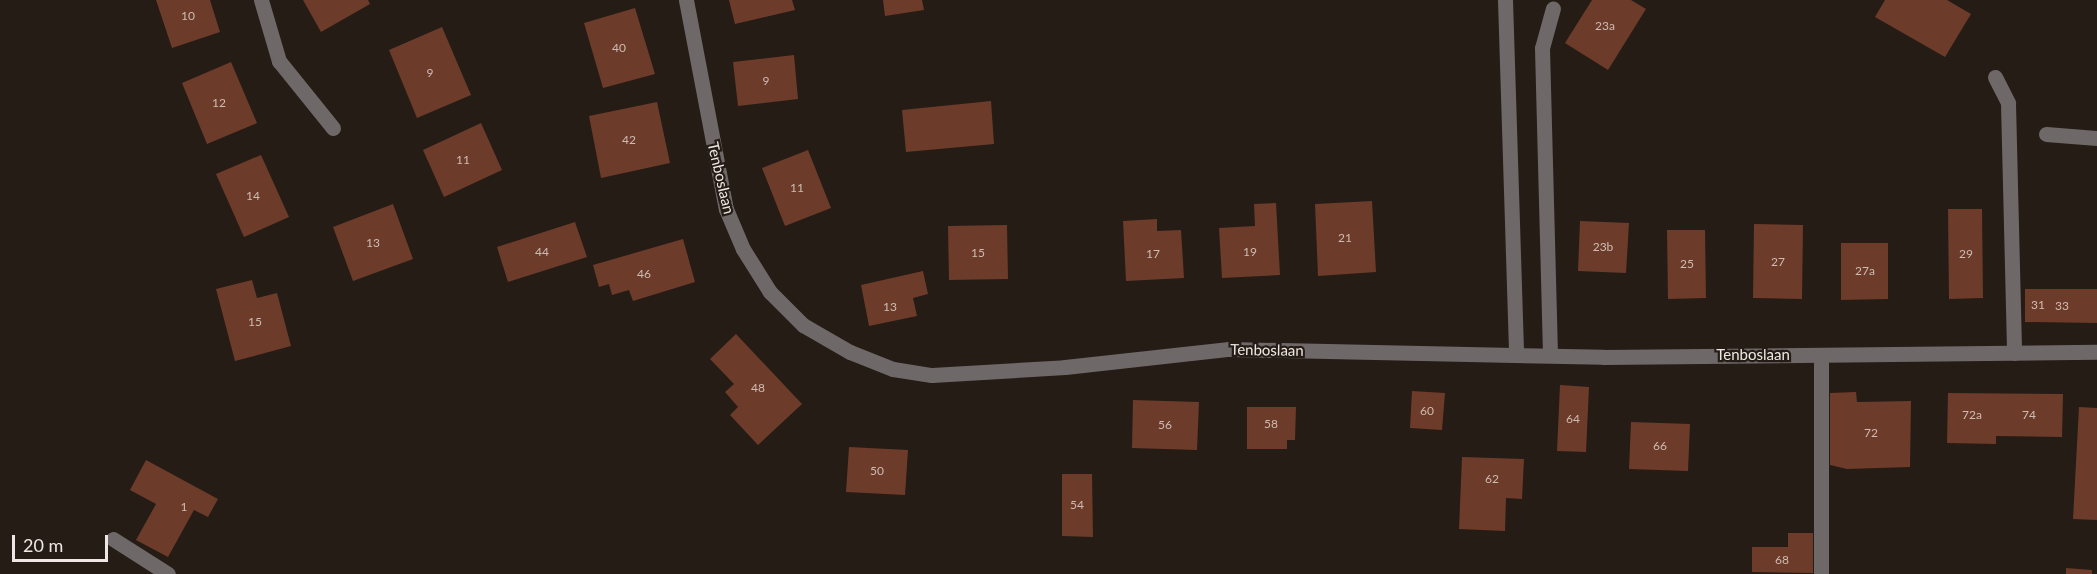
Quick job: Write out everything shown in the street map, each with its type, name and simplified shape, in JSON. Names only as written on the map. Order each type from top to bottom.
[{"type":"street","points":[[261,0],[279,62],[333,128]]},
{"type":"street","name":"Tenboslaan","points":[[686,0],[726,209],[743,249],[770,292],[803,325],[850,352],[893,369],[932,375],[1065,367],[1229,349],[1821,355],[2097,352]]},
{"type":"street","points":[[1505,0],[1516,353]]},
{"type":"street","points":[[1550,354],[1542,48],[1553,8]]},
{"type":"street","points":[[1995,76],[2008,103],[2014,353]]},
{"type":"street","points":[[2046,134],[2097,138]]},
{"type":"street","points":[[1821,355],[1821,574]]},
{"type":"street","points":[[113,539],[168,574]]},
{"type":"building","points":[[156,0],[210,0],[220,32],[172,48]]},
{"type":"building","points":[[303,0],[368,0],[370,4],[321,32]]},
{"type":"building","points":[[729,0],[792,0],[795,10],[735,24]]},
{"type":"building","points":[[883,0],[922,0],[924,10],[885,16]]},
{"type":"building","points":[[1592,0],[1631,0],[1646,9],[1608,70],[1565,43]]},
{"type":"building","points":[[1885,0],[1947,0],[1971,14],[1945,57],[1875,17]]},
{"type":"building","points":[[635,8],[655,74],[603,88],[584,23]]},
{"type":"building","points":[[442,27],[471,95],[417,118],[389,50]]},
{"type":"building","points":[[794,55],[798,99],[738,106],[733,62]]},
{"type":"building","points":[[231,62],[257,123],[207,144],[182,83]]},
{"type":"building","points":[[991,101],[994,144],[906,152],[902,110]]},
{"type":"building","points":[[657,102],[670,163],[601,178],[589,116]]},
{"type":"building","points":[[481,123],[502,170],[444,197],[423,150]]},
{"type":"building","points":[[808,150],[831,208],[785,226],[762,168]]},
{"type":"building","points":[[261,155],[289,217],[244,237],[216,174]]},
{"type":"building","points":[[1372,201],[1376,272],[1318,276],[1315,204]]},
{"type":"building","points":[[1276,203],[1280,275],[1222,278],[1219,228],[1255,226],[1254,204]]},
{"type":"building","points":[[393,204],[413,259],[353,281],[333,227]]},
{"type":"building","points":[[1948,209],[1982,209],[1983,298],[1949,299]]},
{"type":"building","points":[[1157,219],[1157,231],[1181,230],[1184,278],[1126,281],[1123,221]]},
{"type":"building","points":[[1580,221],[1629,223],[1626,273],[1578,271]]},
{"type":"building","points":[[575,222],[587,257],[508,282],[497,247]]},
{"type":"building","points":[[1754,224],[1803,225],[1802,299],[1753,298]]},
{"type":"building","points":[[1007,225],[1008,279],[949,280],[948,226]]},
{"type":"building","points":[[1667,230],[1705,230],[1706,298],[1668,299]]},
{"type":"building","points":[[683,239],[695,282],[633,301],[629,290],[612,295],[609,284],[599,287],[593,265]]},
{"type":"building","points":[[1841,243],[1888,243],[1888,299],[1841,300]]},
{"type":"building","points":[[923,271],[928,294],[913,298],[917,316],[869,326],[861,285]]},
{"type":"building","points":[[252,280],[257,298],[277,293],[291,346],[235,361],[216,289]]},
{"type":"building","points":[[2025,289],[2097,289],[2097,323],[2025,322]]},
{"type":"building","points":[[736,334],[802,404],[758,445],[730,415],[738,407],[725,392],[734,384],[710,359]]},
{"type":"building","points":[[1560,385],[1589,387],[1586,452],[1557,451]]},
{"type":"building","points":[[1412,391],[1445,393],[1442,430],[1410,428]]},
{"type":"building","points":[[1856,392],[1857,402],[1911,401],[1910,467],[1847,469],[1830,465],[1830,393]]},
{"type":"building","points":[[1948,393],[2063,394],[2062,437],[1996,436],[1996,444],[1947,443]]},
{"type":"building","points":[[1133,400],[1199,402],[1197,450],[1132,448]]},
{"type":"building","points":[[1247,407],[1296,407],[1295,440],[1287,440],[1287,449],[1247,449]]},
{"type":"building","points":[[2079,407],[2097,408],[2097,520],[2073,519]]},
{"type":"building","points":[[1631,422],[1690,424],[1688,471],[1629,469]]},
{"type":"building","points":[[849,447],[908,450],[905,495],[846,492]]},
{"type":"building","points":[[1462,457],[1524,459],[1522,499],[1506,498],[1505,531],[1459,529]]},
{"type":"building","points":[[146,460],[218,499],[208,517],[194,510],[168,557],[136,540],[156,504],[130,490]]},
{"type":"building","points":[[1062,474],[1092,474],[1093,537],[1062,536]]},
{"type":"building","points":[[1788,533],[1813,533],[1813,573],[1752,572],[1752,547],[1788,547]]},
{"type":"building","points":[[2066,568],[2092,570],[2092,574],[2066,574]]}]
